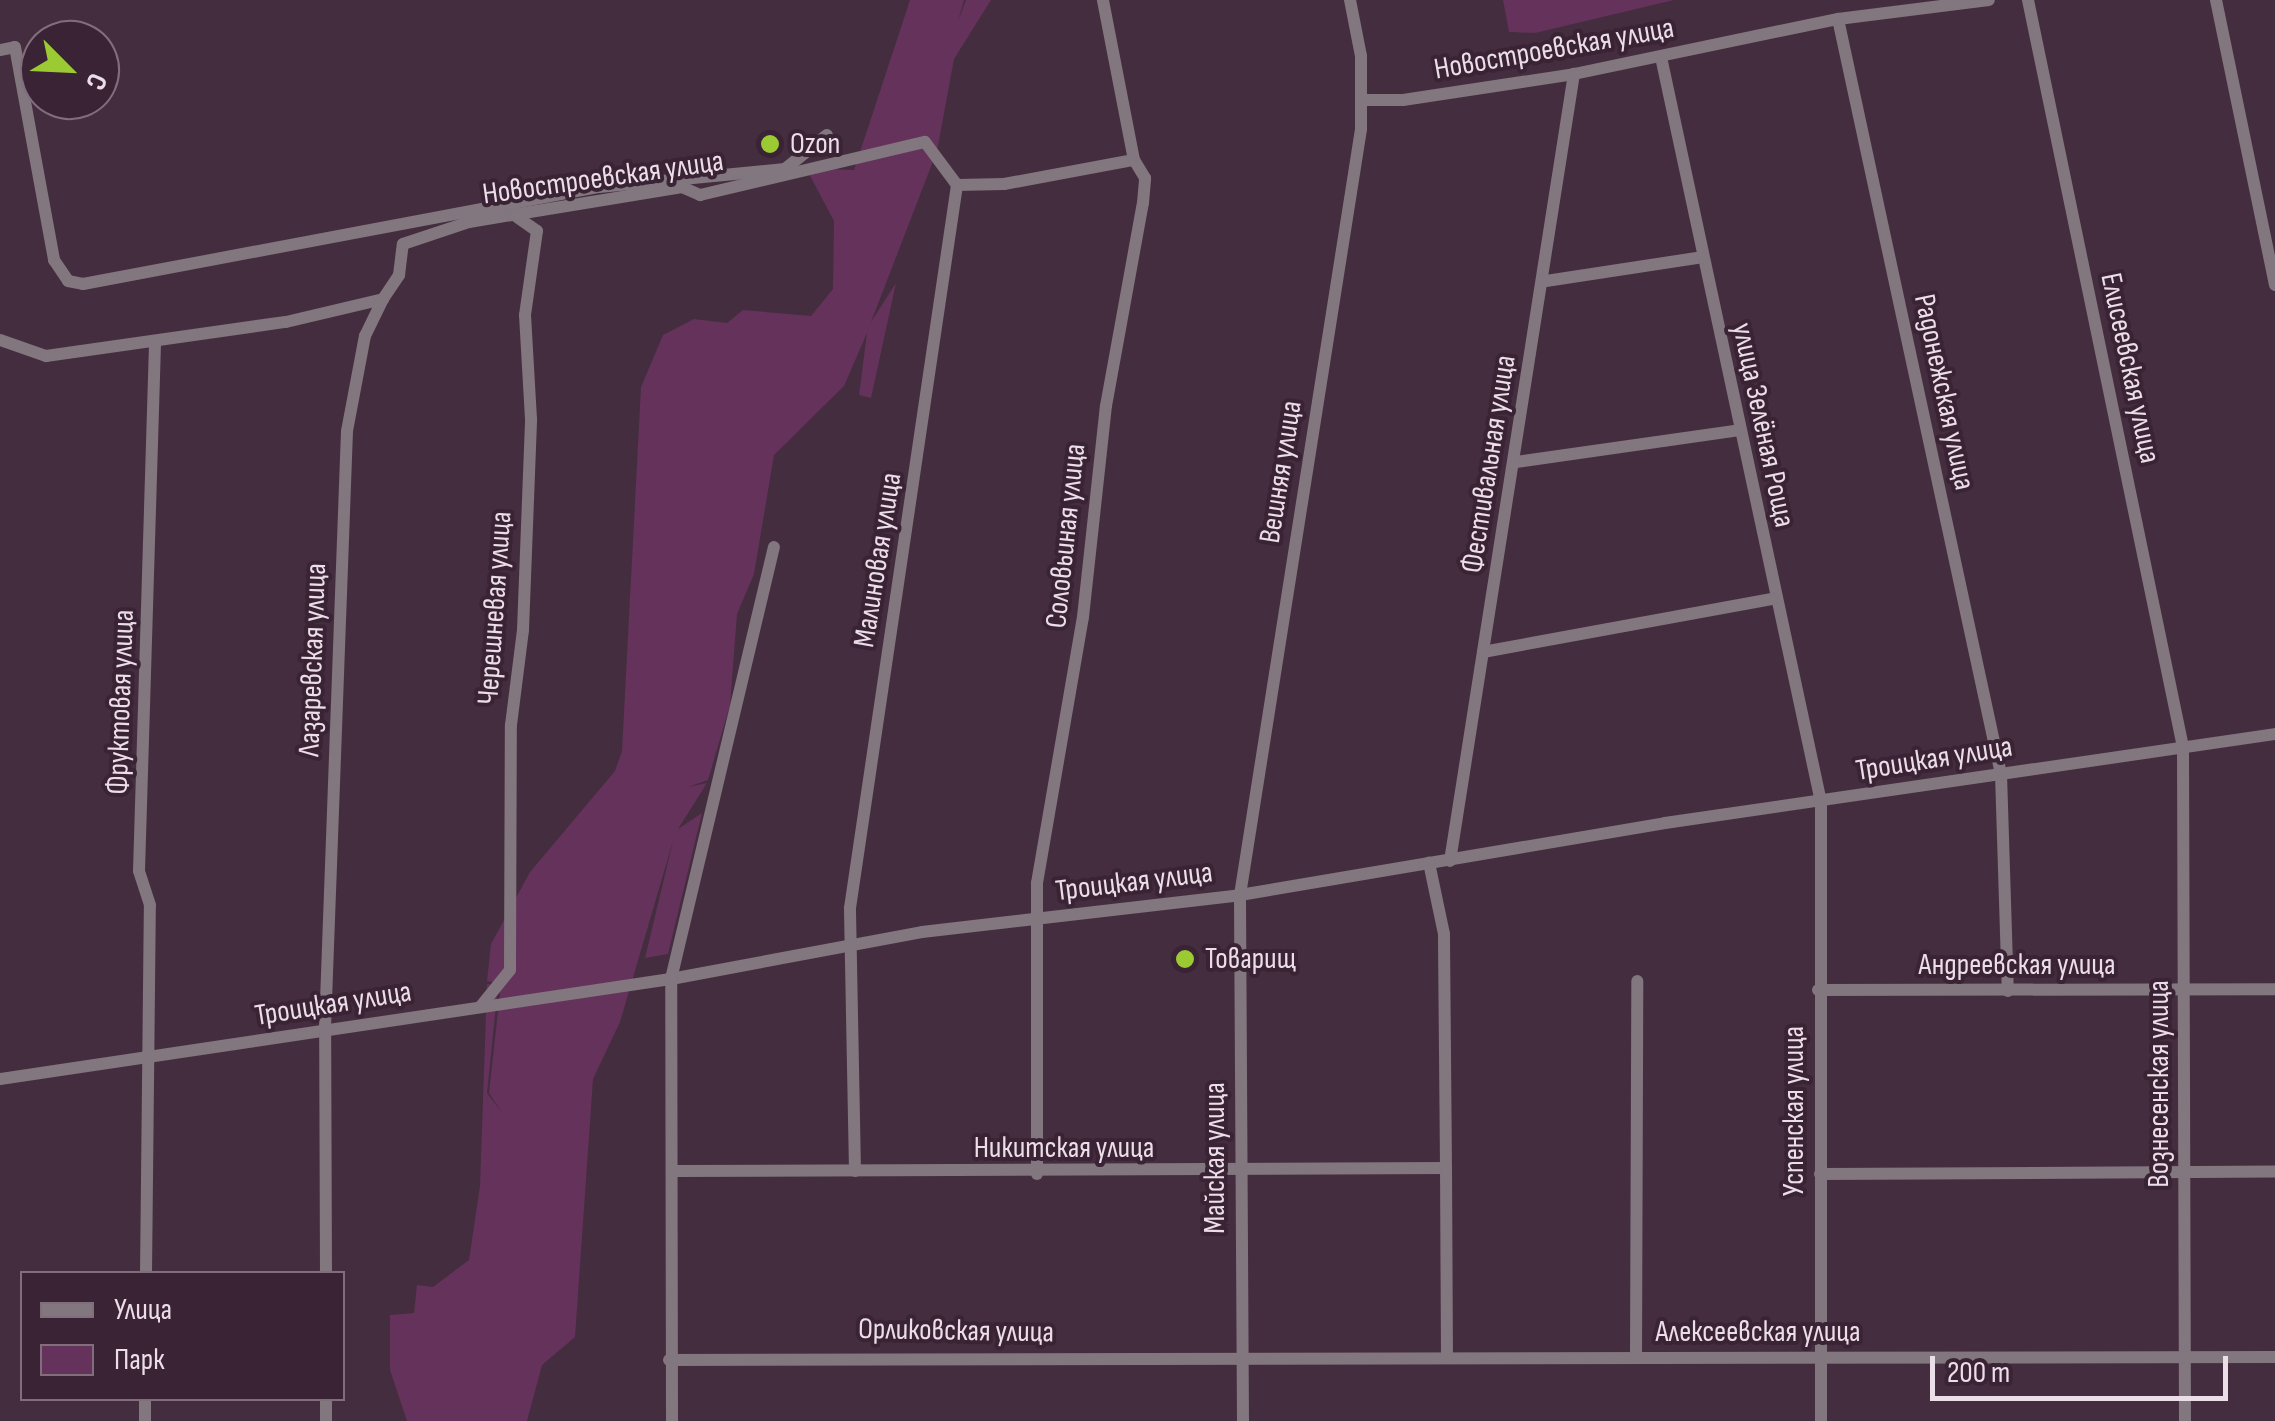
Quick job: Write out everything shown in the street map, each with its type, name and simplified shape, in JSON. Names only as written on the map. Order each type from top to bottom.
[{"type":"street","points":[[957,185],[1004,184],[1134,160],[1103,0]]},
{"type":"street","name":"Вешняя улица","points":[[1240,895],[1363,100],[1361,56],[1350,0]]},
{"type":"street","name":"Новостроевская улица","points":[[1363,100],[1404,100],[1574,74],[1838,20],[1989,0]]},
{"type":"street","name":"Елисеевская улица","points":[[2028,0],[2183,747]]},
{"type":"street","points":[[2216,0],[2275,285]]},
{"type":"street","name":"Радонежская улица","points":[[1838,20],[2002,774],[2008,990]]},
{"type":"street","points":[[0,50],[15,47],[54,260],[68,281],[83,284],[600,186],[785,168],[827,135]]},
{"type":"street","name":"улица Зелёная Роща","points":[[1662,57],[1772,600],[1820,802]]},
{"type":"street","name":"Фестивальная улица","points":[[1450,861],[1546,281],[1574,74]]},
{"type":"street","name":"Новостроевская улица","points":[[383,299],[399,276],[403,244],[512,214],[682,186],[700,194],[925,142],[957,185]]},
{"type":"street","name":"Соловьиная улица","points":[[1037,1174],[1036,920],[1044,827],[1092,559],[1106,406],[1143,203],[1146,178],[1134,160]]},
{"type":"street","name":"Малиновая улица","points":[[855,1171],[852,944],[856,861],[957,185]]},
{"type":"street","name":"Черешневая улица","points":[[481,1006],[510,970],[511,725],[523,630],[531,419],[524,315],[536,231],[512,214]]},
{"type":"street","points":[[1546,281],[1703,258]]},
{"type":"street","points":[[0,340],[46,356],[155,345],[383,299]]},
{"type":"street","name":"Лазаревская улица","points":[[326,1271],[326,1028],[347,431],[366,336],[383,299]]},
{"type":"street","name":"Фруктовая улица","points":[[146,1271],[150,905],[139,871],[155,345]]},
{"type":"street","points":[[1516,462],[1740,430]]},
{"type":"street","points":[[672,1421],[669,1360],[675,1172],[671,979],[774,546]]},
{"type":"street","points":[[1484,652],[1772,600]]},
{"type":"street","name":"Троицкая улица","points":[[0,1079],[671,979],[852,944],[1240,895],[2275,734]]},
{"type":"street","name":"Вознесенская улица","points":[[2183,747],[2185,1421]]},
{"type":"street","name":"Успенская улица","points":[[1820,802],[1822,1421]]},
{"type":"street","points":[[1430,864],[1444,934],[1447,1354]]},
{"type":"street","name":"Майская улица","points":[[1240,895],[1243,1421]]},
{"type":"street","points":[[1636,1358],[1637,981]]},
{"type":"street","name":"Андреевская улица","points":[[1818,990],[2275,988]]},
{"type":"street","name":"Никитская улица","points":[[675,1172],[1240,1173],[1446,1168]]},
{"type":"street","points":[[1820,1174],[2275,1172]]},
{"type":"street","name":"Алексеевская улица","points":[[1242,1359],[1447,1354],[1636,1358],[2275,1357]]},
{"type":"street","name":"Орликовская улица","points":[[669,1360],[1242,1359]]},
{"type":"green space","points":[[910,0],[964,0],[958,21],[966,0],[991,0],[954,59],[937,151],[871,322],[896,283],[871,398],[859,395],[867,333],[844,386],[774,455],[754,574],[737,614],[730,705],[708,780],[688,787],[707,783],[678,829],[702,813],[668,954],[645,958],[673,841],[620,1022],[593,1079],[575,1337],[542,1365],[527,1421],[407,1421],[390,1370],[390,1315],[414,1313],[417,1285],[433,1287],[469,1260],[480,1186],[487,984],[498,986],[487,1093],[502,1113],[489,1093],[501,984],[487,981],[491,944],[530,872],[615,771],[622,751],[641,387],[663,335],[694,319],[727,323],[743,310],[811,316],[833,289],[834,221],[806,168],[854,170]]},
{"type":"green space","points":[[1503,0],[1674,0],[1535,33],[1509,32]]},
{"type":"place","name":"Ozon","points":[[770,144]]},
{"type":"place","name":"Товарищ","points":[[1185,959]]}]
